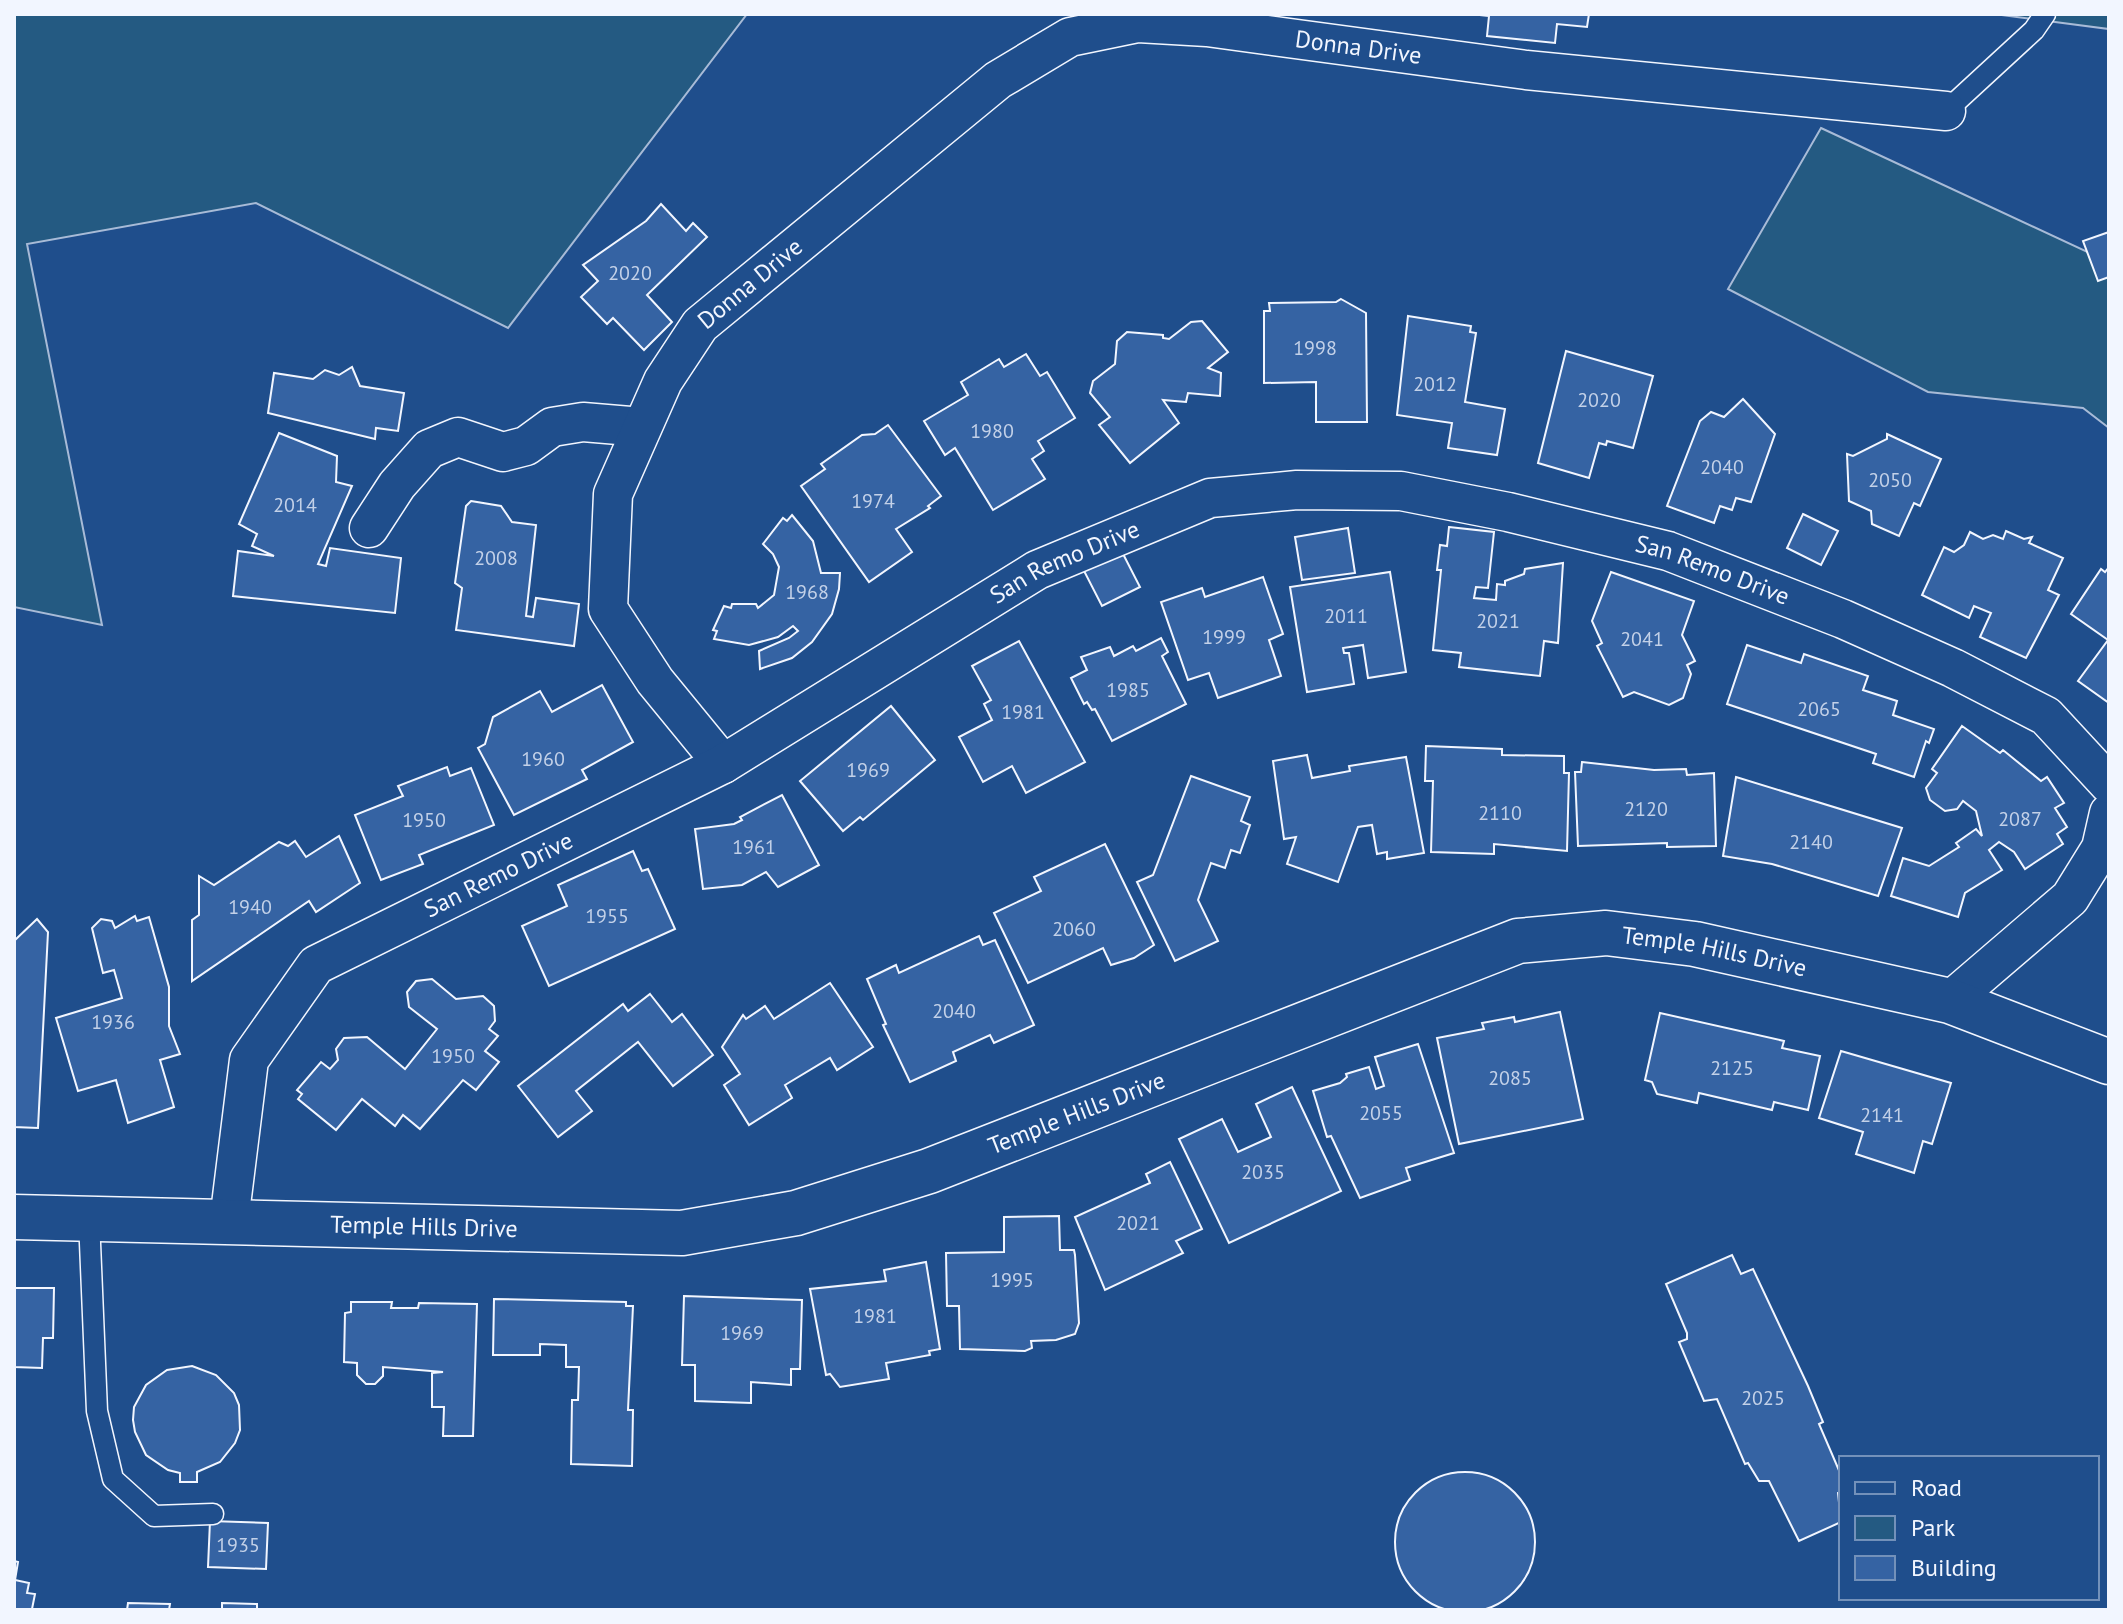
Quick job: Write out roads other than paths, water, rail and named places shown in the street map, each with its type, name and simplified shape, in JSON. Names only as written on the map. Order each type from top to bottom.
[{"type":"street","name":"Donna Drive","points":[[723,764],[655,681],[608,609],[613,494],[663,381],[700,325],[998,80],[1070,37],[1138,23],[1207,27],[1526,70],[1946,111]]},
{"type":"street","points":[[369,528],[397,485],[429,449],[458,437],[503,452],[526,446],[552,427],[583,422],[642,427]]},
{"type":"street","name":"San Remo Drive","points":[[229,1221],[249,1060],[316,965],[723,764],[1037,570],[1210,498],[1297,490],[1401,491],[1508,512],[1668,551],[1843,619],[1953,668],[2046,716],[2109,784]]},
{"type":"street","points":[[1950,1001],[2070,898],[2101,848],[2109,813]]},
{"type":"street","name":"Temple Hills Drive","points":[[14,1217],[682,1233],[796,1213],[929,1171],[1518,941],[1606,933],[1695,944],[1950,1001],[2109,1062]]},
{"type":"lane","points":[[1946,111],[2034,30],[2045,14]]},
{"type":"lane","points":[[89,1219],[97,1411],[113,1479],[154,1516],[213,1514]]}]
